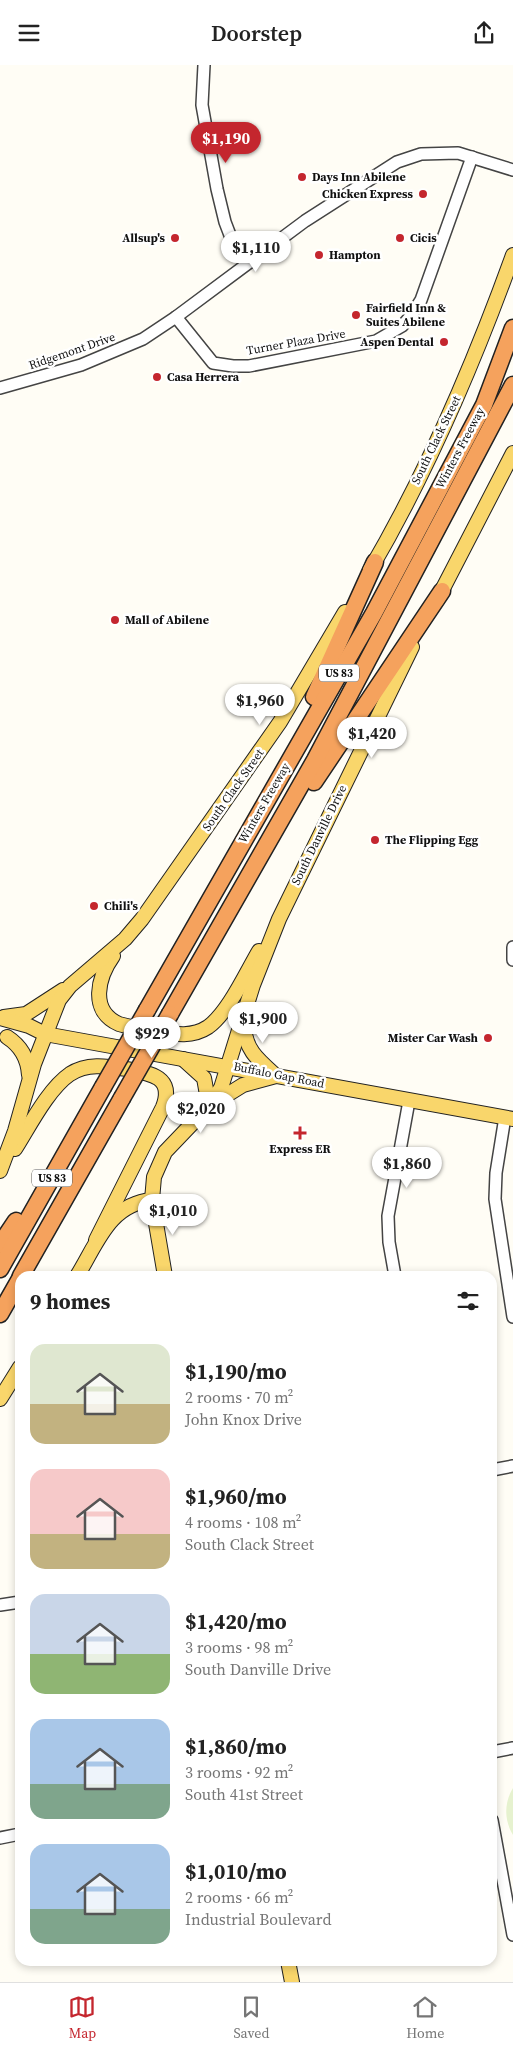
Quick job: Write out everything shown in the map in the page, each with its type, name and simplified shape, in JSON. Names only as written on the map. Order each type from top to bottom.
[{"type":"highway","name":"Winters Freeway","points":[[0,1269],[277,779],[374,613],[484,405],[513,328]]},
{"type":"highway","name":"Winters Freeway","points":[[24,1271],[315,759],[513,385]]},
{"type":"highway","points":[[277,779],[375,562]]},
{"type":"highway","points":[[235,900],[442,591]]},
{"type":"highway","points":[[0,1245],[80,1128]]},
{"type":"highway","name":"Winters Freeway","points":[[0,1314],[15,1288]]},
{"type":"main road","name":"South Clack Street","points":[[0,1171],[16,1131],[45,1034],[59,1000],[70,986],[125,939],[142,919],[280,722],[375,562],[427,461],[457,397],[495,307],[513,255]]},
{"type":"main road","name":"South Danville Drive","points":[[209,1105],[221,1088],[253,985],[279,919],[390,689],[513,453]]},
{"type":"main road","points":[[125,939],[108,962],[99,985],[102,1006],[108,1017],[120,1024],[186,1035],[202,1030],[216,1019],[279,919]]},
{"type":"main road","points":[[0,1018],[26,1014],[70,986]]},
{"type":"main road","points":[[244,1016],[244,1036],[253,1056],[277,1075]]},
{"type":"main road","name":"Buffalo Gap Road","points":[[0,1018],[29,1026],[45,1034]]},
{"type":"main road","name":"Buffalo Gap Road","points":[[4,1036],[45,1034],[229,1065],[409,1101],[509,1118]]},
{"type":"main road","points":[[4,1036],[17,1043],[25,1055],[30,1079]]},
{"type":"main road","points":[[179,1057],[204,1078],[209,1105]]},
{"type":"main road","points":[[0,1171],[48,1099],[71,1073],[87,1067],[101,1066],[146,1072],[158,1078],[165,1087],[166,1100],[80,1271]]},
{"type":"main road","points":[[164,1271],[152,1200],[154,1177],[165,1152],[209,1105],[243,1085],[277,1075]]},
{"type":"main road","points":[[96,1240],[125,1207],[139,1201],[152,1200]]},
{"type":"main road","points":[[0,1399],[15,1375]]},
{"type":"main road","points":[[289,1966],[292,1982]]},
{"type":"street","points":[[204,65],[202,105],[217,189],[225,222],[233,243],[246,264]]},
{"type":"street","name":"Ridgemont Drive","points":[[0,388],[110,355],[143,339],[349,191],[397,162],[421,154],[458,153],[513,170]]},
{"type":"street","name":"Turner Plaza Drive","points":[[176,317],[213,363],[233,366],[249,366],[361,345],[390,335],[411,316],[421,300],[472,157]]},
{"type":"street","points":[[513,947],[513,960]]},
{"type":"street","points":[[395,1271],[389,1241],[388,1216],[409,1101]]},
{"type":"street","points":[[509,1118],[496,1173],[494,1199],[513,1317]]},
{"type":"street","points":[[497,1469],[513,1466]]},
{"type":"street","points":[[0,1605],[15,1603]]},
{"type":"street","points":[[497,1750],[513,1748]]},
{"type":"street","points":[[0,1838],[15,1835]]},
{"type":"street","points":[[497,1847],[513,1935]]},
{"type":"green space","points":[[513,1788],[513,1835],[506,1811]]},
{"type":"place","name":"Days Inn Abilene","points":[[302,177]]},
{"type":"place","name":"Chicken Express","points":[[423,194]]},
{"type":"place","name":"Allsup's","points":[[175,238]]},
{"type":"place","name":"Cicis","points":[[400,238]]},
{"type":"place","name":"Hampton","points":[[319,255]]},
{"type":"place","name":"Fairfield Inn & Suites Abilene","points":[[356,315]]},
{"type":"place","name":"Aspen Dental","points":[[444,342]]},
{"type":"place","name":"Casa Herrera","points":[[157,377]]},
{"type":"place","name":"Mall of Abilene","points":[[115,620]]},
{"type":"place","name":"The Flipping Egg","points":[[375,840]]},
{"type":"place","name":"Chili's","points":[[94,906]]},
{"type":"place","name":"Mister Car Wash","points":[[488,1038]]},
{"type":"place","name":"Express ER","points":[[300,1133]]}]
